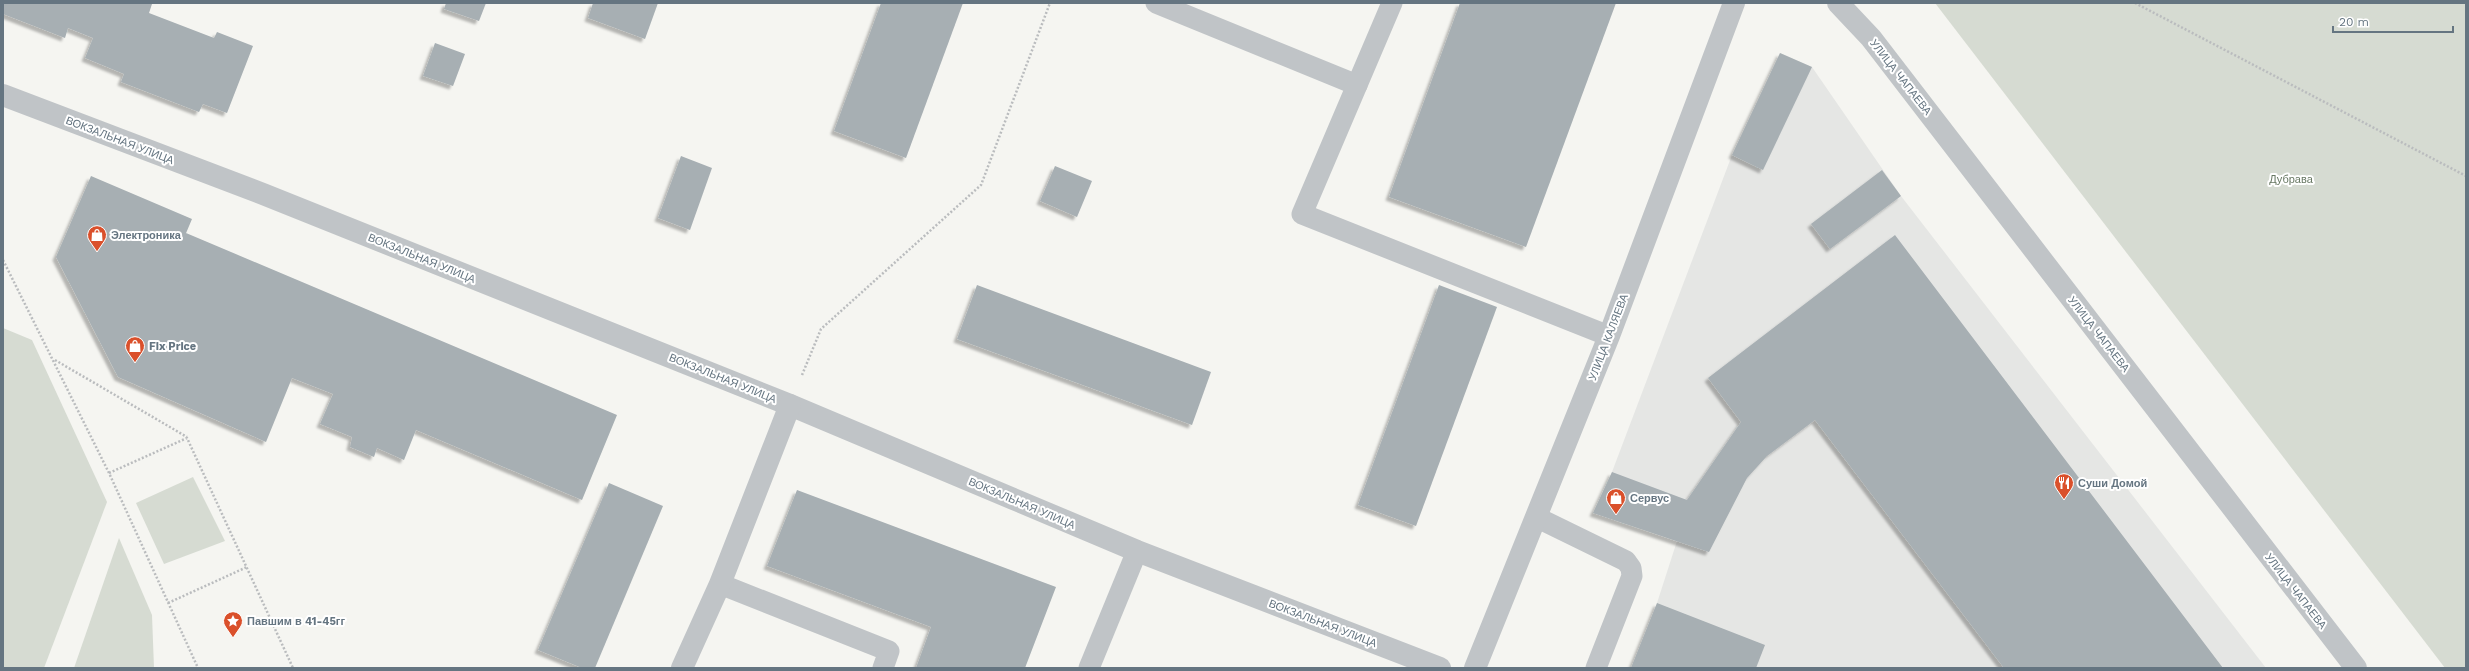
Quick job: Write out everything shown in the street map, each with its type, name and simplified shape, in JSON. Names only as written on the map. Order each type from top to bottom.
[{"type":"street","name":"УЛИЦА КАЛЯЕВА","points":[[1475,668],[1609,336],[1734,3]]},
{"type":"street","name":"УЛИЦА ЧАПАЕВА","points":[[1838,3],[1871,38],[2356,668]]},
{"type":"street","name":"ВОКЗАЛЬНАЯ УЛИЦА","points":[[3,95],[270,197],[790,406],[1137,551],[1440,668]]},
{"type":"street","points":[[682,668],[720,584],[790,406]]},
{"type":"lane","points":[[1156,3],[1357,85]]},
{"type":"lane","points":[[1392,3],[1302,214],[1609,336]]},
{"type":"lane","points":[[1536,517],[1626,561],[1631,568],[1632,576],[1596,668]]},
{"type":"lane","points":[[1089,668],[1137,551]]},
{"type":"lane","points":[[720,584],[889,651],[882,668]]},
{"type":"path","points":[[790,406],[821,329],[980,185],[1050,3]]},
{"type":"path","points":[[2135,3],[2466,176]]},
{"type":"path","points":[[3,260],[55,360],[109,473],[198,668]]},
{"type":"path","points":[[55,360],[187,438],[293,668]]},
{"type":"path","points":[[109,473],[187,438]]},
{"type":"path","points":[[168,603],[247,567]]},
{"type":"shaded area","points":[[1780,53],[1812,67],[1901,196],[2266,668],[1631,668],[1657,603],[1677,541],[1593,513],[1612,472],[1732,155]]},
{"type":"green space","name":"Дубрава","points":[[1935,3],[2466,3],[2466,668],[2445,668]]},
{"type":"green space","points":[[3,328],[32,340],[107,502],[44,668],[3,668]]},
{"type":"green space","points":[[193,477],[225,541],[164,564],[136,503]]},
{"type":"green space","points":[[119,538],[152,615],[154,668],[74,668]]},
{"type":"building","points":[[3,3],[149,3],[152,4],[149,13],[214,38],[217,32],[253,46],[227,113],[203,104],[199,112],[121,82],[124,74],[85,58],[93,38],[68,28],[65,38],[3,14]]},
{"type":"building","points":[[446,3],[486,3],[479,21],[444,9]]},
{"type":"building","points":[[593,3],[658,3],[645,39],[588,18]]},
{"type":"building","points":[[881,3],[963,3],[906,158],[834,131]]},
{"type":"building","points":[[1460,3],[1616,3],[1526,247],[1389,197]]},
{"type":"building","points":[[435,43],[465,54],[453,86],[423,76]]},
{"type":"building","points":[[1780,53],[1812,67],[1763,170],[1732,155]]},
{"type":"building","points":[[681,156],[712,168],[690,230],[658,218]]},
{"type":"building","points":[[1055,166],[1092,181],[1077,217],[1040,201]]},
{"type":"building","points":[[1882,170],[1901,196],[1830,249],[1811,224]]},
{"type":"building","points":[[91,176],[192,219],[186,233],[617,415],[582,500],[416,430],[404,460],[377,448],[374,457],[350,447],[352,437],[320,424],[333,394],[292,378],[266,442],[118,377],[56,257]]},
{"type":"building","points":[[1895,235],[2223,668],[2004,668],[1815,420],[1767,456],[1747,478],[1709,552],[1593,513],[1612,472],[1687,500],[1741,422],[1708,378]]},
{"type":"building","points":[[977,285],[1211,372],[1192,425],[957,339]]},
{"type":"building","points":[[1439,285],[1497,307],[1416,526],[1358,505]]},
{"type":"building","points":[[609,483],[663,506],[595,668],[582,668],[538,650]]},
{"type":"building","points":[[797,490],[1056,587],[1025,668],[916,668],[931,627],[767,566]]},
{"type":"building","points":[[1657,603],[1765,645],[1756,668],[1631,668]]},
{"type":"place","name":"Электроника","points":[[97,252]]},
{"type":"place","name":"Fix Price","points":[[135,363]]},
{"type":"place","name":"Суши Домой","points":[[2064,500]]},
{"type":"place","name":"Сервус","points":[[1616,515]]},
{"type":"place","name":"Павшим в 41-45гг","points":[[233,638]]}]
